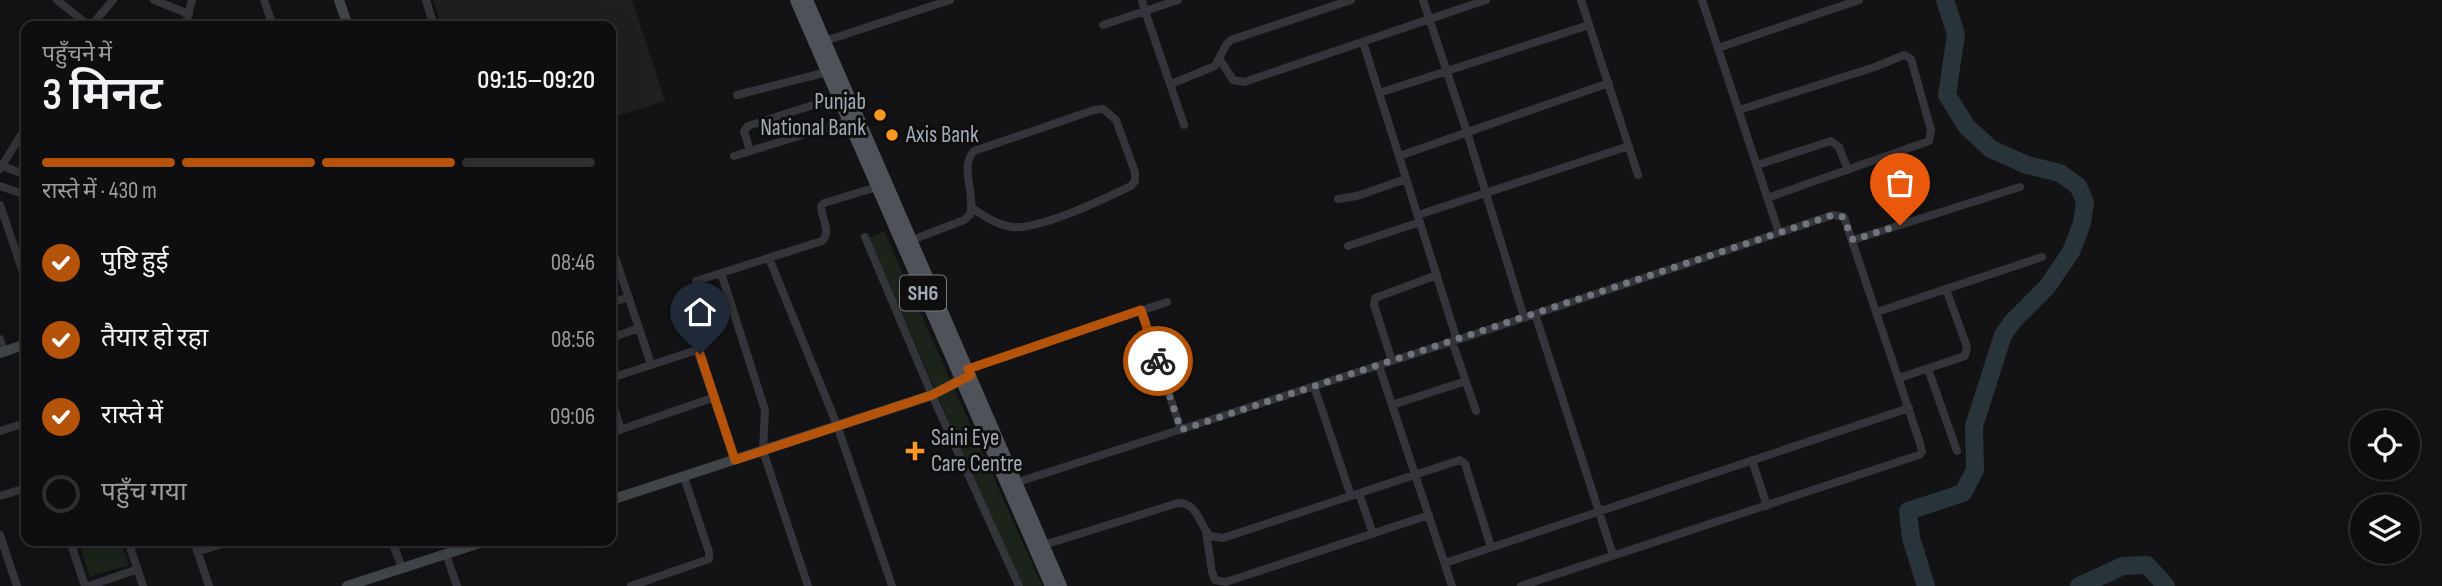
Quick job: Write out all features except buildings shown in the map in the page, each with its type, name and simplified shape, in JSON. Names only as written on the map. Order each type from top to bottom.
[{"type":"main road","name":"SH6","points":[[796,0],[877,187],[1018,482],[1061,586]]},
{"type":"main road","name":"SH6","points":[[807,0],[912,240],[1051,586]]},
{"type":"street","points":[[57,0],[84,21]]},
{"type":"street","points":[[94,21],[113,0]]},
{"type":"street","points":[[153,0],[189,14]]},
{"type":"street","points":[[187,21],[192,0]]},
{"type":"street","points":[[264,0],[271,21]]},
{"type":"street","points":[[339,0],[346,21]]},
{"type":"street","points":[[426,0],[432,21]]},
{"type":"street","points":[[825,41],[950,0]]},
{"type":"street","points":[[1142,0],[1184,125]]},
{"type":"street","points":[[1103,25],[1178,0]]},
{"type":"street","points":[[1171,84],[1208,70],[1220,60],[1231,40],[1351,0]]},
{"type":"street","points":[[1423,0],[1468,132],[1524,317]]},
{"type":"street","points":[[1220,60],[1233,80],[1244,82],[1486,0]]},
{"type":"street","points":[[1581,0],[1639,175]]},
{"type":"street","points":[[1702,0],[1779,233]]},
{"type":"street","points":[[1718,48],[1859,0]]},
{"type":"street","points":[[1379,93],[1589,25]]},
{"type":"street","points":[[1363,42],[1437,275],[1476,411]]},
{"type":"street","points":[[1739,110],[1907,55],[1911,59],[1931,130],[1929,141],[1767,198]]},
{"type":"street","points":[[737,95],[827,72]]},
{"type":"street","points":[[1399,156],[1609,83]]},
{"type":"street","points":[[750,151],[744,131],[748,126],[838,97]]},
{"type":"street","points":[[912,240],[964,220],[970,215],[972,208],[968,162],[974,150],[1094,110],[1102,109],[1116,120],[1135,172],[1135,181],[1131,186],[1046,222],[1025,227],[1010,227],[993,221],[972,208]]},
{"type":"street","points":[[734,156],[848,121]]},
{"type":"street","points":[[21,135],[1,167],[21,173]]},
{"type":"street","points":[[1757,166],[1831,141],[1839,147],[1848,170]]},
{"type":"street","points":[[1348,246],[1486,192],[1629,146]]},
{"type":"street","points":[[1338,200],[1406,179]]},
{"type":"street","points":[[0,186],[21,193]]},
{"type":"street","points":[[696,281],[822,241],[827,232],[821,206],[877,187]]},
{"type":"street","points":[[1853,240],[2020,187]]},
{"type":"street","points":[[0,205],[5,232],[21,269]]},
{"type":"street","points":[[1018,482],[1779,233],[1838,215],[1843,217],[1847,222],[1922,448],[1919,455],[1521,586]]},
{"type":"street","points":[[865,237],[1018,586]]},
{"type":"street","points":[[1877,312],[2042,257]]},
{"type":"street","points":[[769,258],[836,425],[892,586]]},
{"type":"street","points":[[616,269],[629,298],[651,365]]},
{"type":"street","points":[[721,273],[765,410],[763,451],[808,586]]},
{"type":"street","points":[[1392,360],[1374,305],[1375,298],[1437,275]]},
{"type":"street","points":[[1899,378],[1960,359],[1967,352],[1946,289]]},
{"type":"street","points":[[616,302],[629,298]]},
{"type":"street","points":[[616,498],[932,395],[967,374],[1167,302]]},
{"type":"street","points":[[1141,310],[1181,430]]},
{"type":"street","points":[[1535,314],[1613,555]]},
{"type":"street","points":[[616,336],[639,328]]},
{"type":"street","points":[[0,339],[2,352],[21,346]]},
{"type":"street","points":[[616,376],[697,350],[735,460]]},
{"type":"street","points":[[1379,366],[1452,586]]},
{"type":"street","points":[[1928,369],[1957,451]]},
{"type":"street","points":[[1392,405],[1466,381]]},
{"type":"street","points":[[1314,386],[1355,495],[1373,534]]},
{"type":"street","points":[[616,431],[715,397]]},
{"type":"street","points":[[1445,563],[1909,408]]},
{"type":"street","points":[[616,414],[621,429]]},
{"type":"street","points":[[0,431],[21,425]]},
{"type":"street","points":[[1044,545],[1184,502],[1190,506],[1206,532],[1215,539],[1223,538],[1456,460],[1463,461],[1491,547]]},
{"type":"street","points":[[1752,460],[1767,506]]},
{"type":"street","points":[[631,586],[709,559],[684,477]]},
{"type":"street","points":[[0,496],[21,490]]},
{"type":"street","points":[[1206,532],[1212,572],[1215,580],[1220,582],[1429,515]]},
{"type":"street","points":[[0,535],[17,586]]},
{"type":"street","points":[[72,546],[87,586],[138,569]]},
{"type":"street","points":[[130,546],[143,586]]},
{"type":"street","points":[[195,546],[209,586]]},
{"type":"street","points":[[197,552],[216,546]]},
{"type":"street","points":[[394,546],[401,568]]},
{"type":"street","points":[[346,586],[364,583],[471,546]]},
{"type":"street","points":[[446,554],[457,586]]},
{"type":"shaded area","points":[[433,0],[632,0],[665,101],[616,116],[616,21],[440,21]]},
{"type":"shaded area","points":[[884,231],[1042,586],[1021,586],[869,238]]},
{"type":"shaded area","points":[[80,546],[122,546],[129,565],[90,577]]},
{"type":"waterway","points":[[1926,586],[1911,538],[1908,511],[1963,493],[1975,470],[1974,426],[2003,335],[2047,287],[2071,252],[2082,223],[2085,202],[2078,186],[2060,173],[2027,165],[1991,149],[1967,127],[1947,95],[1956,34],[1945,0]]},
{"type":"waterway","points":[[2079,586],[2123,566],[2147,565],[2166,586]]},
{"type":"way so far","points":[[1158,361],[1181,430],[1833,215],[1843,217],[1847,222],[1853,240],[1900,225]]},
{"type":"place","name":"Punjab National Bank","points":[[880,115]]},
{"type":"place","name":"Axis Bank","points":[[892,135]]},
{"type":"place","name":"Saini Eye Care Centre","points":[[915,451]]},
{"type":"route","points":[[700,354],[735,460],[932,395],[971,375],[968,369],[1141,310],[1158,361]]}]
